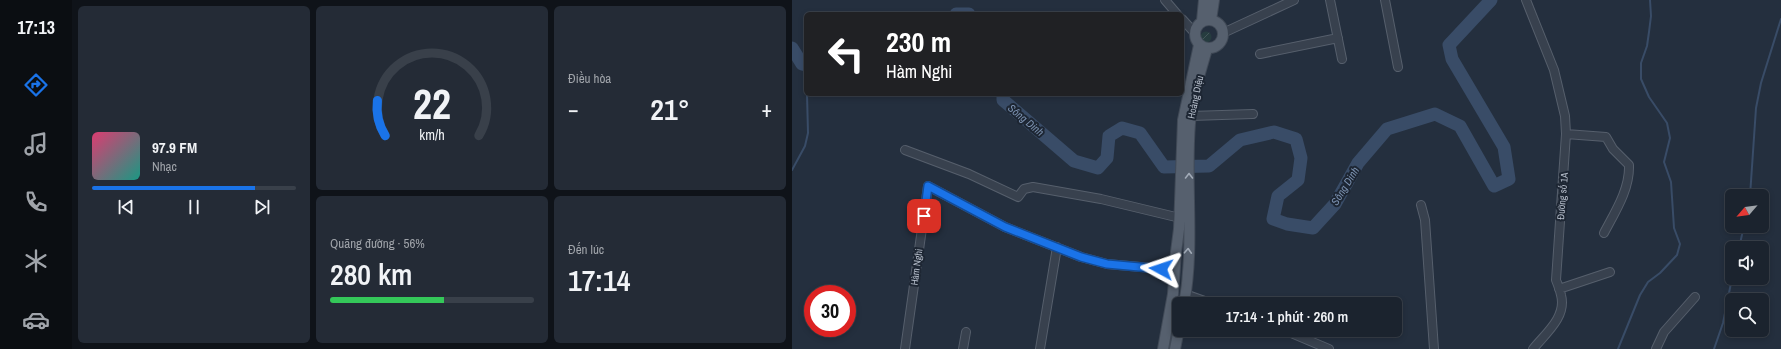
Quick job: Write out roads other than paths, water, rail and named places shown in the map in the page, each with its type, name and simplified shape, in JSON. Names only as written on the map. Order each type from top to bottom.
[{"type":"main road","points":[[1204,0],[1207,20]]},
{"type":"main road","points":[[1207,20],[1220,25],[1223,34],[1219,45],[1203,47],[1196,41],[1194,32],[1196,28],[1207,20],[1214,0]]},
{"type":"main road","name":"Hoàng Diệu","points":[[1185,147],[1203,47]]},
{"type":"main road","name":"Hoàng Diệu","points":[[1185,147],[1185,107],[1203,47]]},
{"type":"main road","points":[[1185,147],[1185,297]]},
{"type":"main road","points":[[1163,349],[1173,294],[1174,270],[1180,218],[1184,205]]},
{"type":"main road","points":[[1175,349],[1177,337]]},
{"type":"street","points":[[1165,0],[1175,12]]},
{"type":"street","points":[[1223,34],[1294,0]]},
{"type":"street","points":[[1330,0],[1342,59]]},
{"type":"street","points":[[1385,0],[1398,66]]},
{"type":"street","name":"Đường số 1A","points":[[1526,0],[1554,70],[1565,116],[1566,134],[1556,280],[1561,295],[1562,307],[1558,319],[1533,349]]},
{"type":"street","points":[[1184,21],[1194,32]]},
{"type":"street","points":[[1260,54],[1338,38]]},
{"type":"street","points":[[1190,116],[1253,114]]},
{"type":"street","points":[[1566,134],[1606,138],[1613,149],[1629,165],[1629,173],[1620,202],[1604,233]]},
{"type":"street","points":[[905,150],[969,174],[1018,197],[1024,189],[1033,187],[1102,199],[1180,218]]},
{"type":"street","name":"Hàm Nghi","points":[[905,349],[928,186],[1005,227],[1057,248]]},
{"type":"street","points":[[1421,205],[1425,220],[1434,349]]},
{"type":"street","points":[[1040,349],[1057,248],[1107,264],[1174,270]]},
{"type":"street","points":[[1559,289],[1610,272]]},
{"type":"street","points":[[1656,349],[1664,332],[1695,297]]},
{"type":"street","points":[[963,349],[966,332]]},
{"type":"street","points":[[1301,337],[1329,349]]},
{"type":"waterway","name":"Sông Dinh","points":[[1003,96],[1003,100],[1074,161],[1098,168],[1107,158],[1109,136],[1122,128],[1140,133],[1164,167],[1209,166],[1240,140],[1274,132],[1296,139],[1301,158],[1298,180],[1278,196],[1273,219],[1287,224],[1313,228],[1335,204],[1358,163],[1387,129],[1435,114],[1460,126],[1494,186],[1509,179],[1504,147],[1452,59],[1449,45],[1491,0]]},
{"type":"waterway","points":[[1618,349],[1640,295],[1648,282],[1660,273],[1677,255],[1680,244],[1674,228],[1671,182],[1664,162],[1670,138],[1667,123],[1649,97],[1641,79],[1641,63],[1647,46],[1651,16],[1650,0]]},
{"type":"waterway","points":[[1750,189],[1756,108],[1761,83],[1781,19]]},
{"type":"waterway","name":"Sông Dinh","points":[[792,48],[802,64],[804,64]]},
{"type":"waterway","points":[[792,170],[805,146],[808,133],[807,96]]},
{"type":"waterway","points":[[1741,241],[1742,233]]},
{"type":"waterway","points":[[1714,349],[1723,323],[1731,285]]}]
